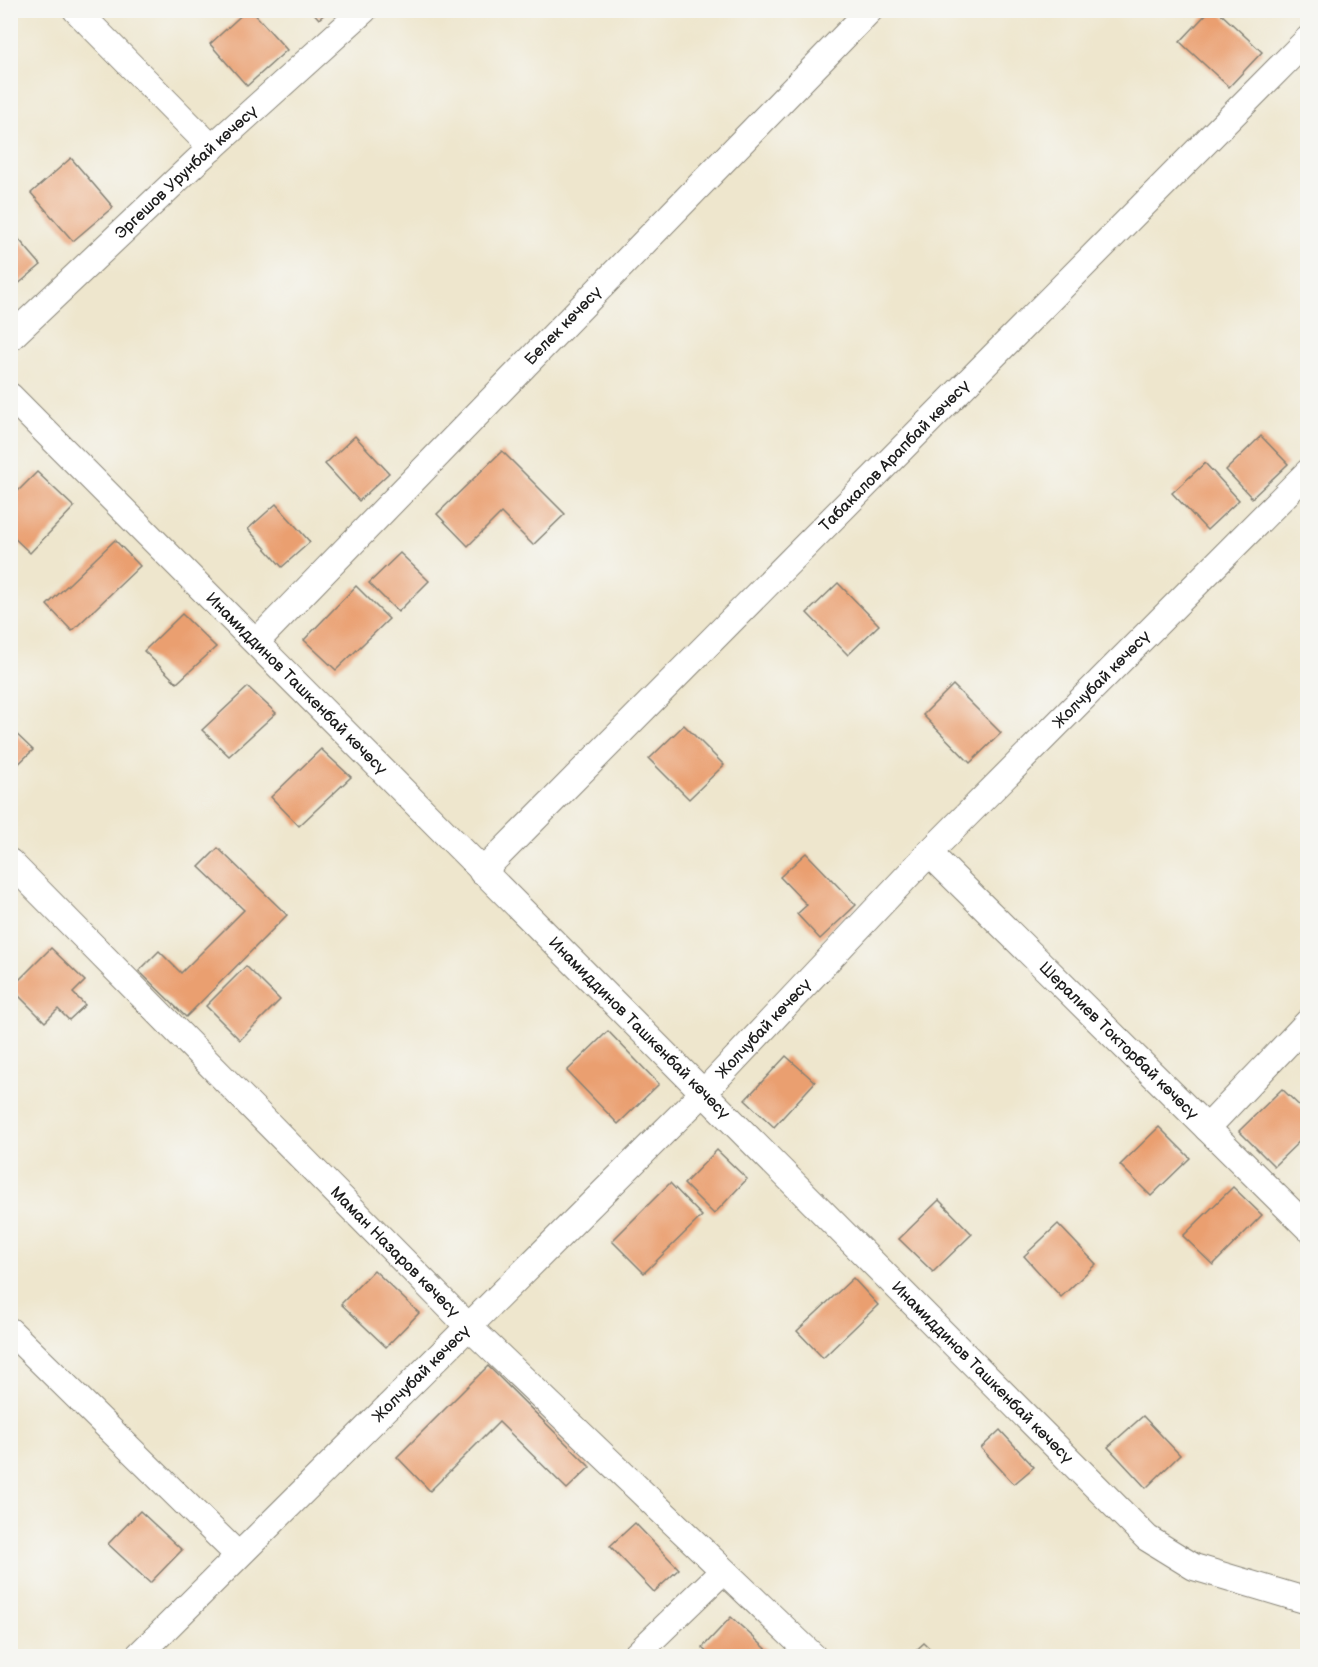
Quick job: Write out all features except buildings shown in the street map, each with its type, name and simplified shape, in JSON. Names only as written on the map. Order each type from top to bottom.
[{"type":"street","points":[[76,10],[212,148]]},
{"type":"street","name":"Эргешов Урунбай көчөсү","points":[[10,338],[212,148],[364,10]]},
{"type":"street","name":"Белек көчөсү","points":[[256,642],[870,10]]},
{"type":"street","name":"Табакалов Арапбай көчөсү","points":[[482,872],[1308,39]]},
{"type":"street","name":"Инамиддинов Ташкенбай көчөсү","points":[[10,396],[1147,1538],[1194,1567],[1308,1601]]},
{"type":"street","name":"Жолчубай көчөсү","points":[[138,1656],[704,1092],[929,853],[1308,472]]},
{"type":"street","name":"Шералиев Токторбай көчөсү","points":[[929,853],[1308,1228]]},
{"type":"street","name":"Маман Назаров көчөсү","points":[[10,862],[469,1327],[813,1656]]},
{"type":"street","points":[[1207,1128],[1308,1022]]},
{"type":"street","points":[[10,1330],[238,1555]]},
{"type":"street","points":[[635,1656],[723,1571]]}]
